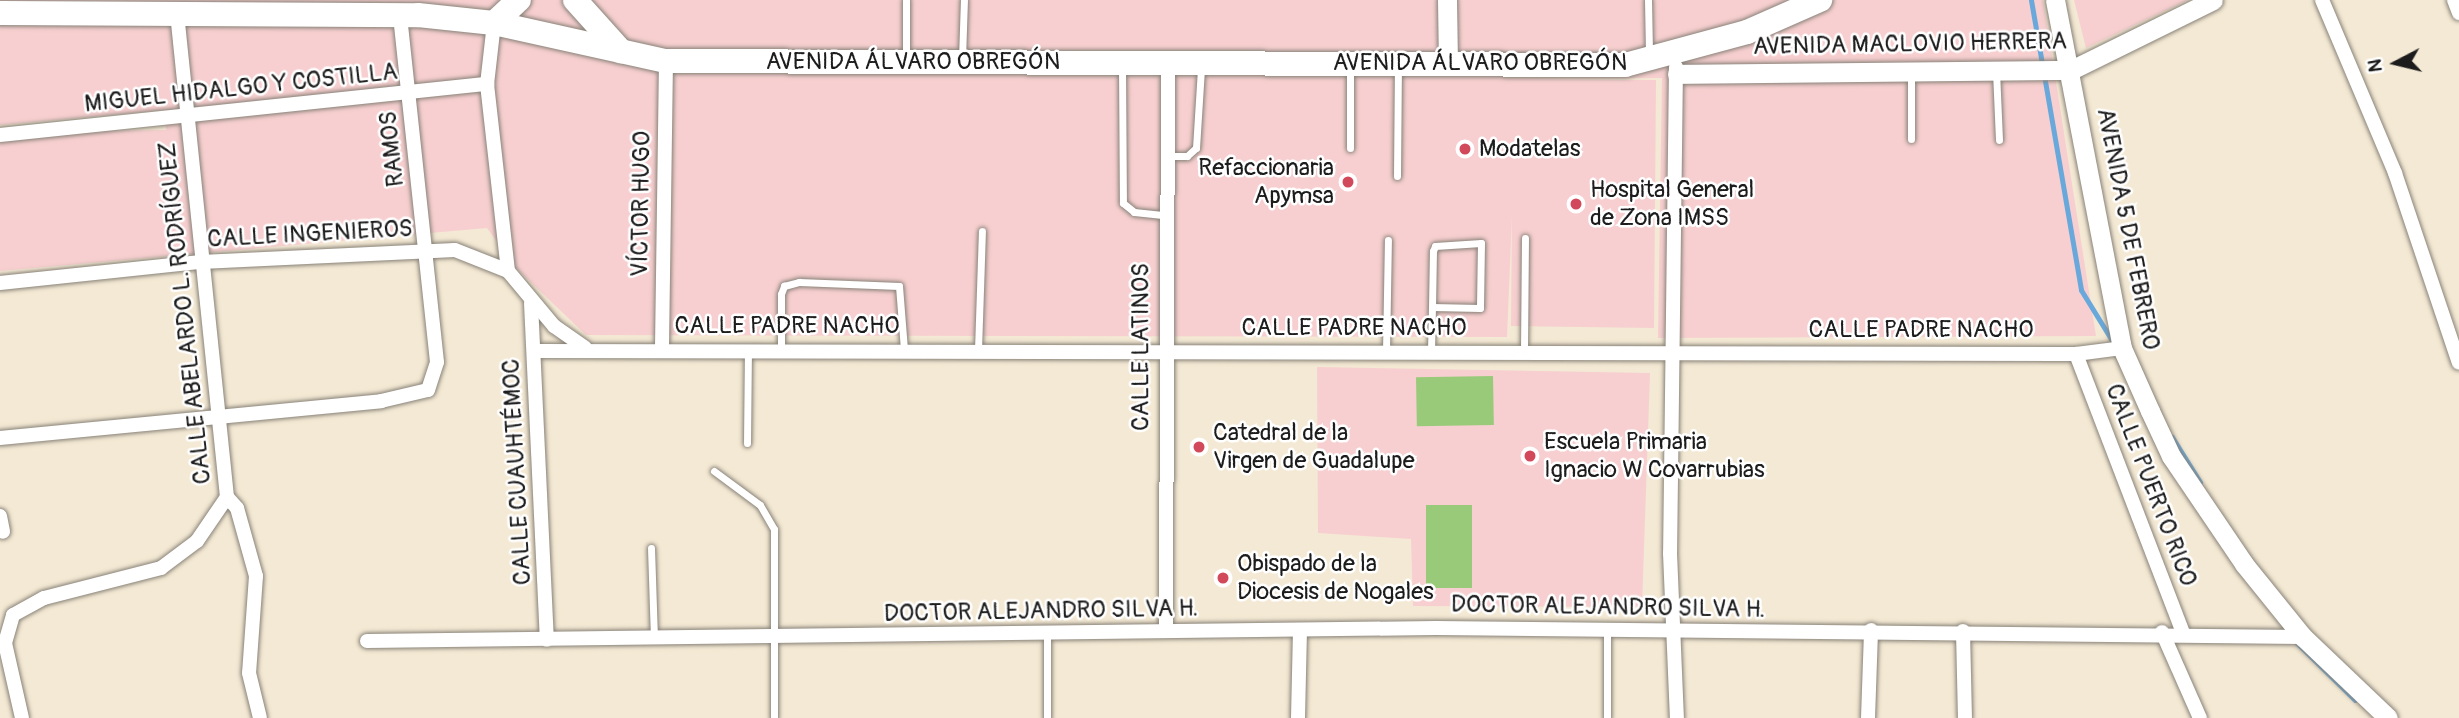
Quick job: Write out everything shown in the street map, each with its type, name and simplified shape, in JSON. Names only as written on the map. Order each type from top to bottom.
[{"type":"highway","points":[[494,23],[519,0]]},
{"type":"highway","points":[[575,0],[593,27],[624,54]]},
{"type":"highway","name":"AVENIDA ÁLVARO OBREGÓN","points":[[0,12],[177,14],[412,9],[494,23],[624,54],[666,61],[1398,65],[1649,61],[1675,64],[1820,0]]},
{"type":"street","points":[[1447,0],[1448,65]]},
{"type":"street","name":"AVENIDA 5 DE FEBRERO","points":[[2055,0],[2071,70],[2122,348],[2171,456],[2304,637],[2388,718]]},
{"type":"street","name":"AVENIDA MACLOVIO HERRERA","points":[[1675,64],[1912,70],[2071,70],[2213,0]]},
{"type":"street","points":[[2322,0],[2395,173],[2459,363]]},
{"type":"street","points":[[2454,0],[2459,13]]},
{"type":"street","name":"RAMOS","points":[[223,415],[414,396],[435,380],[437,362],[409,95],[412,9]]},
{"type":"street","name":"CALLE ABELARDO L. RODRÍGUEZ","points":[[22,718],[5,643],[13,615],[44,598],[161,568],[197,541],[227,497],[223,415],[201,262],[177,14]]},
{"type":"street","points":[[494,23],[487,84],[508,271]]},
{"type":"street","name":"VÍCTOR HUGO","points":[[662,347],[666,61]]},
{"type":"street","name":"CALLE LATINOS","points":[[1166,632],[1162,351],[1168,64]]},
{"type":"street","points":[[1675,64],[1672,351],[1677,718]]},
{"type":"street","name":"MIGUEL HIDALGO Y COSTILLA","points":[[0,135],[409,95],[487,84]]},
{"type":"street","name":"CALLE INGENIEROS","points":[[0,283],[201,262],[426,250],[474,254],[508,271],[531,303],[585,348]]},
{"type":"street","name":"CALLE CUAUHTÉMOC","points":[[531,303],[547,640]]},
{"type":"street","name":"CALLE PADRE NACHO","points":[[535,351],[662,347],[2076,354],[2122,348]]},
{"type":"street","name":"CALLE PUERTO RICO","points":[[2076,354],[2183,633]]},
{"type":"street","points":[[0,438],[223,415]]},
{"type":"street","points":[[227,497],[236,505],[256,576],[248,642],[260,718]]},
{"type":"street","points":[[0,516],[3,533]]},
{"type":"street","points":[[1298,718],[1300,630]]},
{"type":"street","name":"DOCTOR ALEJANDRO SILVA H.","points":[[367,641],[1047,636],[1300,630],[2162,632],[2304,637]]},
{"type":"street","points":[[1868,718],[1871,630]]},
{"type":"street","points":[[1963,631],[1965,718]]},
{"type":"street","points":[[2162,632],[2200,718]]},
{"type":"lane","points":[[0,0],[0,12]]},
{"type":"lane","points":[[906,0],[906,64]]},
{"type":"lane","points":[[962,63],[964,0]]},
{"type":"lane","points":[[1648,0],[1649,61]]},
{"type":"lane","points":[[1122,63],[1123,203],[1134,212],[1166,215]]},
{"type":"lane","points":[[1167,156],[1187,156],[1196,148],[1202,63]]},
{"type":"lane","points":[[1350,64],[1350,148]]},
{"type":"lane","points":[[1397,176],[1398,65]]},
{"type":"lane","points":[[1911,139],[1912,70]]},
{"type":"lane","points":[[1996,70],[1999,140]]},
{"type":"lane","points":[[978,350],[982,231]]},
{"type":"lane","points":[[1524,351],[1525,238]]},
{"type":"lane","points":[[1385,351],[1388,240]]},
{"type":"lane","points":[[1431,351],[1432,307],[1435,246],[1481,243],[1480,308],[1432,307]]},
{"type":"lane","points":[[781,348],[784,286],[825,282],[898,286],[904,349]]},
{"type":"lane","points":[[747,443],[748,348]]},
{"type":"lane","points":[[714,471],[760,505],[774,528],[774,718]]},
{"type":"lane","points":[[651,548],[654,639]]},
{"type":"lane","points":[[1607,632],[1607,718]]},
{"type":"lane","points":[[1047,636],[1047,718]]},
{"type":"shaded area","points":[[0,0],[2043,0],[2096,336],[1658,338],[1662,78],[1514,79],[1656,80],[1654,328],[1511,326],[1512,215],[1507,337],[586,335],[517,269],[487,228],[0,271],[0,132],[166,130],[165,110],[0,125]]},
{"type":"shaded area","points":[[2074,0],[2188,0],[2086,48]]},
{"type":"shaded area","name":"Escuela Primaria Ignacio W Covarrubias","points":[[1317,367],[1650,373],[1642,607],[1413,606],[1411,539],[1318,533]]},
{"type":"green space","points":[[1493,376],[1494,425],[1417,426],[1416,377]]},
{"type":"green space","points":[[1426,505],[1472,505],[1472,588],[1426,588]]},
{"type":"waterway","points":[[2031,0],[2081,290],[2113,342]]},
{"type":"waterway","points":[[2172,437],[2200,482]]},
{"type":"waterway","points":[[2295,641],[2355,700]]},
{"type":"place","name":"Modatelas","points":[[1465,149]]},
{"type":"place","name":"Refaccionaria Apymsa","points":[[1348,182]]},
{"type":"place","name":"Hospital General de Zona IMSS","points":[[1576,204]]},
{"type":"place","name":"Catedral de la Virgen de Guadalupe","points":[[1199,447]]},
{"type":"place","name":"Escuela Primaria Ignacio W Covarrubias","points":[[1530,456]]},
{"type":"place","name":"Obispado de la Diocesis de Nogales","points":[[1223,578]]}]
